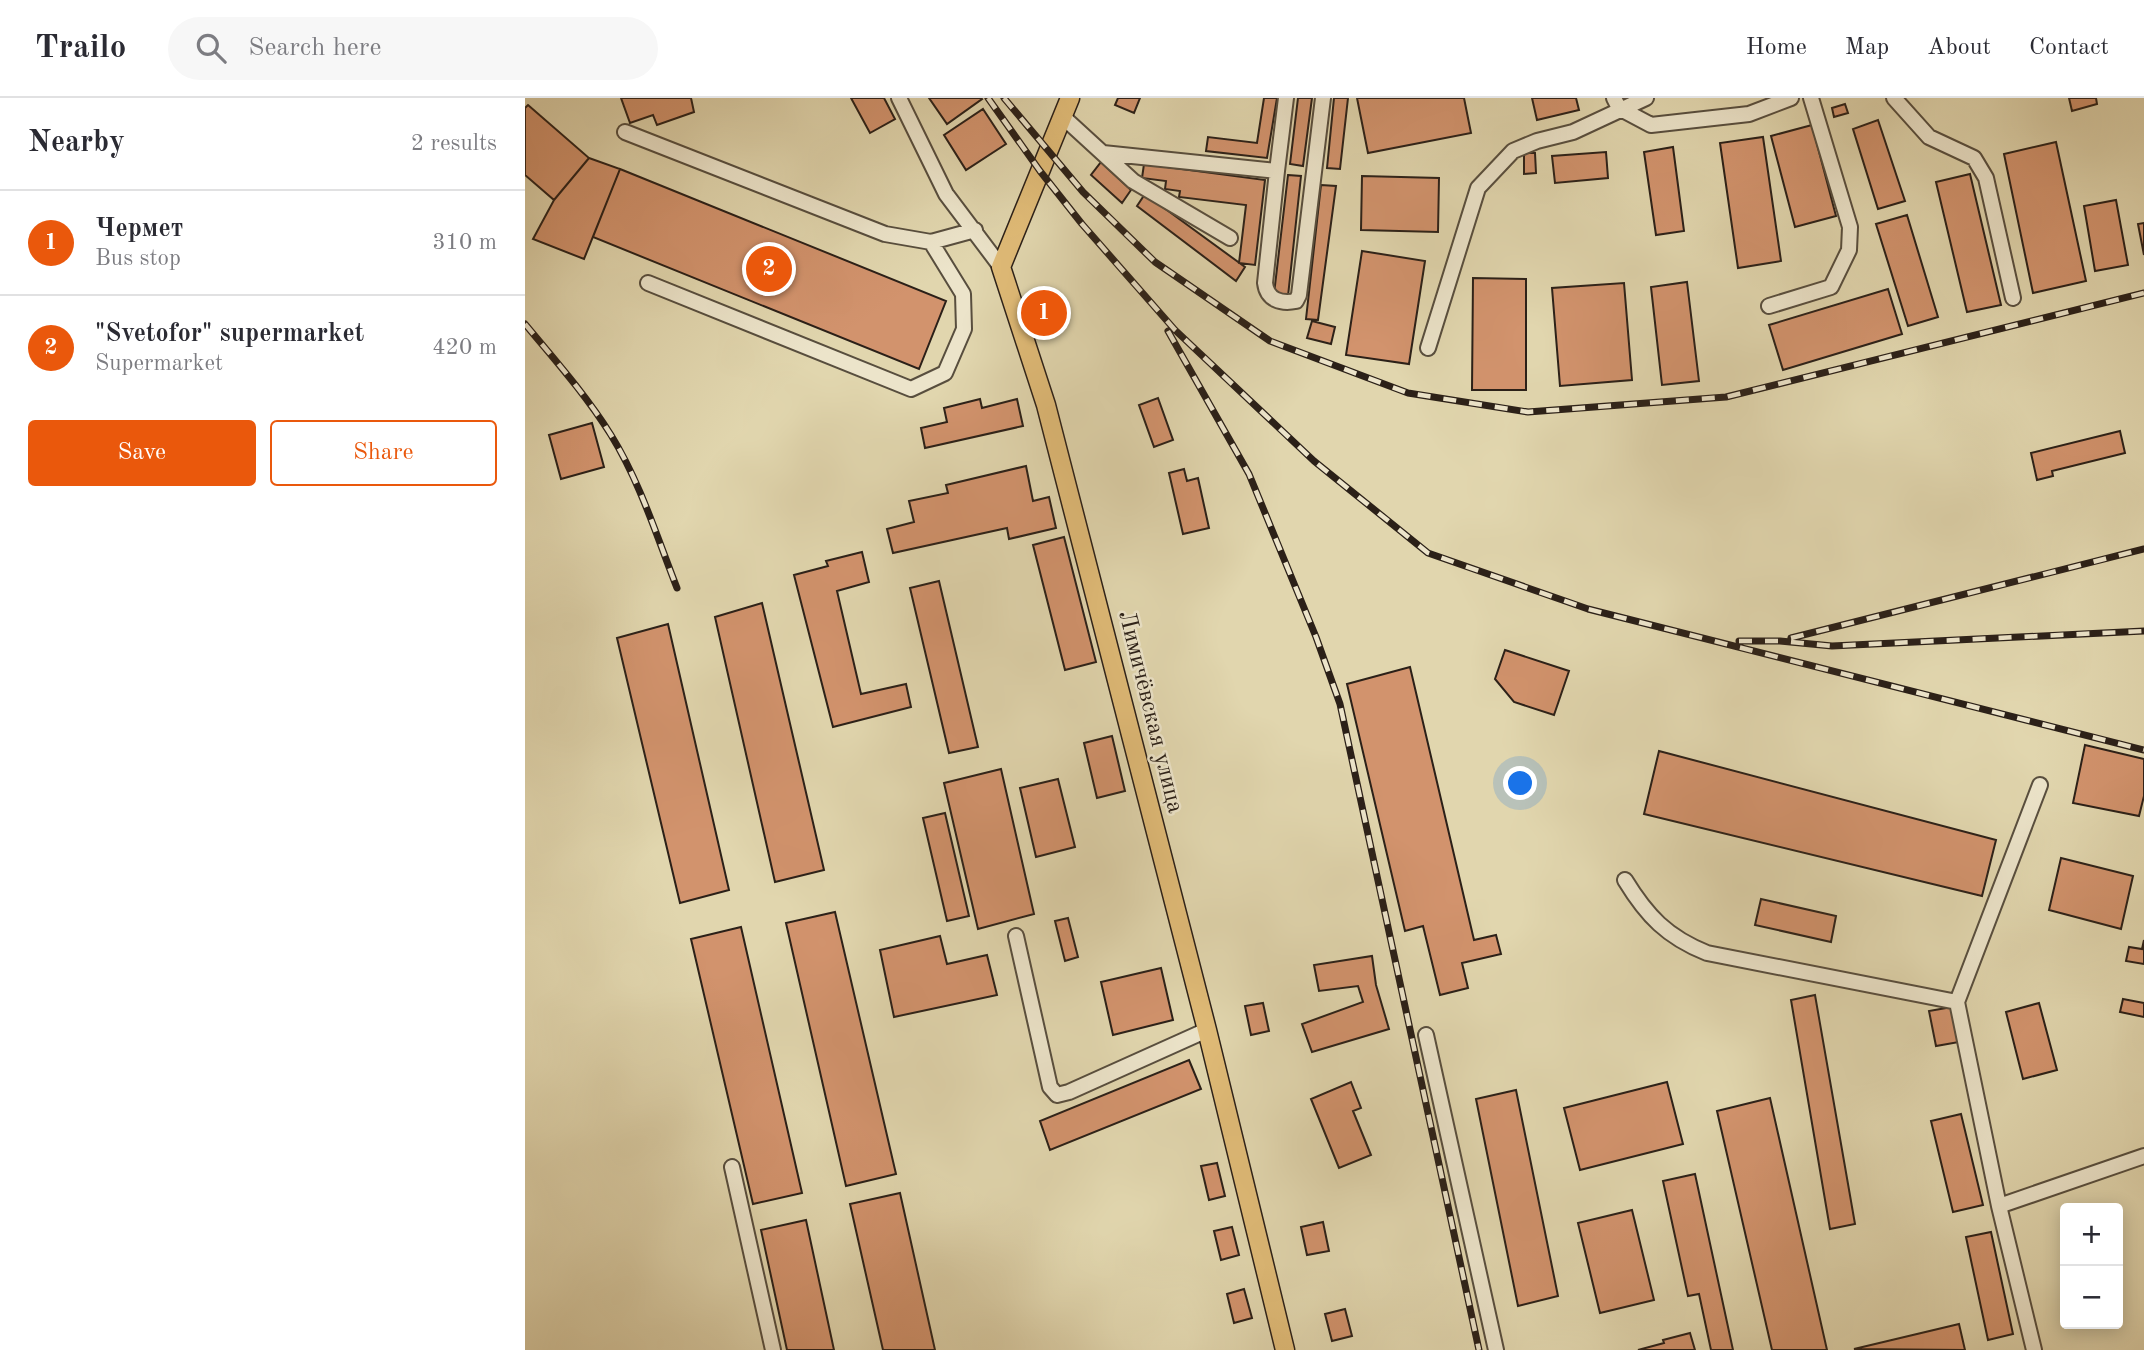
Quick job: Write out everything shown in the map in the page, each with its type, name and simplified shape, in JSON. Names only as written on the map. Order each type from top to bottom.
[{"type":"main road","points":[[1001,267],[1070,98]]},
{"type":"main road","name":"Лимичёвская улица","points":[[1001,267],[1046,405],[1207,1030],[1285,1350]]},
{"type":"street","points":[[899,98],[946,194],[1001,267]]},
{"type":"street","points":[[1286,98],[1265,283],[1266,292],[1273,299],[1288,303],[1296,301],[1299,295],[1323,98]]},
{"type":"street","points":[[1428,348],[1478,188],[1513,151],[1537,141],[1573,132],[1617,103],[1646,98]]},
{"type":"street","points":[[1617,103],[1651,125],[1749,114],[1791,98]]},
{"type":"street","points":[[1769,306],[1831,287],[1849,250],[1850,227],[1811,98]]},
{"type":"street","points":[[1894,98],[1929,137],[1974,158],[1986,178],[2013,298]]},
{"type":"street","points":[[1062,116],[1133,181],[1230,238]]},
{"type":"street","points":[[625,132],[885,234],[931,243],[975,230]]},
{"type":"street","points":[[1103,153],[1277,171]]},
{"type":"street","points":[[648,283],[911,388],[945,373],[964,329],[963,294],[931,243]]},
{"type":"street","points":[[2034,1350],[1999,1206],[1957,1002],[2040,785]]},
{"type":"street","points":[[1625,880],[1640,906],[1657,924],[1683,944],[1707,953],[1957,1002]]},
{"type":"street","points":[[1016,936],[1050,1087],[1057,1094],[1069,1092],[1207,1030]]},
{"type":"street","points":[[1426,1035],[1496,1350]]},
{"type":"street","points":[[1999,1206],[2144,1156]]},
{"type":"street","points":[[733,1167],[773,1350]]},
{"type":"building","points":[[621,98],[691,98],[694,112],[657,125],[653,115],[630,123]]},
{"type":"building","points":[[851,98],[884,98],[895,119],[870,133]]},
{"type":"building","points":[[929,98],[981,98],[982,99],[947,124]]},
{"type":"building","points":[[1118,98],[1140,98],[1134,113],[1115,105]]},
{"type":"building","points":[[1264,98],[1277,98],[1267,158],[1206,151],[1208,137],[1257,143]]},
{"type":"building","points":[[1298,98],[1312,98],[1303,166],[1290,164]]},
{"type":"building","points":[[1334,98],[1348,98],[1340,169],[1327,168]]},
{"type":"building","points":[[1357,98],[1464,98],[1471,133],[1368,153]]},
{"type":"building","points":[[1532,98],[1576,98],[1579,110],[1537,120]]},
{"type":"building","points":[[2069,98],[2096,98],[2097,104],[2072,111]]},
{"type":"building","points":[[1845,104],[1848,113],[1834,117],[1832,108]]},
{"type":"building","points":[[528,105],[589,158],[554,200],[525,175],[525,108]]},
{"type":"building","points":[[983,109],[1006,144],[966,170],[944,135]]},
{"type":"building","points":[[1878,120],[1905,201],[1878,209],[1853,129]]},
{"type":"building","points":[[1812,125],[1836,216],[1795,227],[1771,136]]},
{"type":"building","points":[[1763,137],[1781,261],[1738,268],[1720,143]]},
{"type":"building","points":[[2056,142],[2086,281],[2033,293],[2004,154]]},
{"type":"building","points":[[1673,147],[1684,231],[1656,235],[1644,152]]},
{"type":"building","points":[[1606,152],[1608,178],[1555,183],[1552,156]]},
{"type":"building","points":[[1524,153],[1535,153],[1536,173],[1524,174]]},
{"type":"building","points":[[589,158],[620,169],[584,259],[533,239],[554,200]]},
{"type":"building","points":[[1101,162],[1131,190],[1122,203],[1091,175]]},
{"type":"building","points":[[1144,164],[1265,180],[1255,265],[1239,263],[1246,205],[1179,197],[1180,191],[1165,189],[1166,181],[1142,178]]},
{"type":"building","points":[[620,169],[946,301],[919,369],[593,237]]},
{"type":"building","points":[[1970,174],[2001,305],[1967,312],[1936,182]]},
{"type":"building","points":[[1288,175],[1301,176],[1288,296],[1274,294]]},
{"type":"building","points":[[1362,176],[1439,178],[1438,232],[1361,230]]},
{"type":"building","points":[[1321,185],[1336,186],[1318,320],[1306,319]]},
{"type":"building","points":[[1145,194],[1245,267],[1236,281],[1137,206]]},
{"type":"building","points":[[2116,200],[2128,265],[2095,271],[2084,206]]},
{"type":"building","points":[[1907,215],[1938,317],[1908,326],[1876,224]]},
{"type":"building","points":[[2144,223],[2144,255],[2138,224]]},
{"type":"building","points":[[1362,251],[1425,261],[1409,364],[1346,355]]},
{"type":"building","points":[[1473,278],[1526,279],[1526,390],[1472,390]]},
{"type":"building","points":[[1687,282],[1699,381],[1662,385],[1651,287]]},
{"type":"building","points":[[1624,283],[1632,380],[1560,386],[1552,288]]},
{"type":"building","points":[[1888,289],[1902,334],[1783,370],[1769,325]]},
{"type":"building","points":[[1312,321],[1335,327],[1331,344],[1307,338]]},
{"type":"building","points":[[1158,398],[1173,440],[1154,447],[1139,405]]},
{"type":"building","points":[[980,399],[982,408],[1017,399],[1023,426],[925,448],[921,428],[947,422],[944,408]]},
{"type":"building","points":[[592,423],[604,467],[561,479],[549,435]]},
{"type":"building","points":[[2120,431],[2125,453],[2052,471],[2053,476],[2037,480],[2031,453]]},
{"type":"building","points":[[1026,466],[1033,501],[1049,497],[1056,528],[1009,539],[1007,528],[893,553],[887,529],[914,522],[909,501],[948,493],[946,485]]},
{"type":"building","points":[[1184,469],[1187,481],[1198,478],[1209,528],[1183,534],[1169,473]]},
{"type":"building","points":[[1064,537],[1096,662],[1065,670],[1033,545]]},
{"type":"building","points":[[862,552],[869,582],[837,591],[861,694],[906,684],[911,707],[833,727],[794,575],[828,566],[826,561]]},
{"type":"building","points":[[939,581],[978,747],[949,753],[910,588]]},
{"type":"building","points":[[762,603],[824,870],[775,882],[715,617]]},
{"type":"building","points":[[668,624],[729,890],[680,903],[617,638]]},
{"type":"building","points":[[1505,650],[1569,671],[1554,715],[1514,702],[1495,679]]},
{"type":"building","points":[[1410,667],[1474,940],[1496,935],[1501,954],[1462,963],[1468,988],[1440,995],[1423,926],[1405,931],[1347,684]]},
{"type":"building","points":[[1112,736],[1125,791],[1097,798],[1084,743]]},
{"type":"building","points":[[2085,745],[2144,759],[2144,796],[2139,816],[2073,803]]},
{"type":"building","points":[[1659,751],[1996,840],[1982,896],[1644,814]]},
{"type":"building","points":[[1001,769],[1034,914],[978,929],[944,783]]},
{"type":"building","points":[[1058,779],[1075,847],[1036,857],[1020,788]]},
{"type":"building","points":[[945,813],[969,916],[947,921],[923,818]]},
{"type":"building","points":[[2061,858],[2133,876],[2121,929],[2049,910]]},
{"type":"building","points":[[1761,899],[1836,916],[1831,942],[1755,925]]},
{"type":"building","points":[[835,912],[896,1174],[846,1186],[786,923]]},
{"type":"building","points":[[1068,918],[1078,957],[1065,961],[1055,921]]},
{"type":"building","points":[[741,927],[802,1193],[753,1204],[691,939]]},
{"type":"building","points":[[940,936],[947,964],[987,955],[997,995],[894,1017],[880,950]]},
{"type":"building","points":[[2144,940],[2144,964],[2126,961],[2129,947],[2142,949]]},
{"type":"building","points":[[1372,956],[1376,985],[1389,1029],[1312,1052],[1302,1024],[1363,1002],[1358,986],[1319,991],[1314,965]]},
{"type":"building","points":[[1161,968],[1173,1020],[1113,1035],[1101,982]]},
{"type":"building","points":[[1815,995],[1855,1224],[1830,1229],[1791,1000]]},
{"type":"building","points":[[2123,999],[2144,1003],[2144,1017],[2120,1012]]},
{"type":"building","points":[[1263,1003],[1269,1031],[1251,1035],[1245,1006]]},
{"type":"building","points":[[2039,1003],[2057,1070],[2023,1079],[2006,1012]]},
{"type":"building","points":[[1952,1007],[1959,1042],[1936,1046],[1929,1011]]},
{"type":"building","points":[[1189,1060],[1201,1089],[1050,1150],[1040,1121]]},
{"type":"building","points":[[1351,1082],[1361,1108],[1353,1111],[1371,1155],[1339,1168],[1311,1099]]},
{"type":"building","points":[[1667,1082],[1683,1144],[1580,1170],[1564,1108]]},
{"type":"building","points":[[1516,1090],[1558,1296],[1518,1306],[1476,1099]]},
{"type":"building","points":[[1770,1098],[1827,1350],[1772,1350],[1717,1111]]},
{"type":"building","points":[[1961,1114],[1983,1205],[1953,1212],[1931,1121]]},
{"type":"building","points":[[1217,1163],[1225,1196],[1209,1200],[1201,1166]]},
{"type":"building","points":[[1695,1174],[1733,1350],[1711,1350],[1699,1294],[1688,1296],[1663,1181]]},
{"type":"building","points":[[900,1193],[935,1350],[883,1350],[850,1204]]},
{"type":"building","points":[[1632,1210],[1654,1300],[1600,1313],[1578,1223]]},
{"type":"building","points":[[806,1220],[834,1350],[787,1350],[761,1230]]},
{"type":"building","points":[[1323,1222],[1329,1251],[1307,1255],[1301,1227]]},
{"type":"building","points":[[1232,1227],[1239,1255],[1221,1260],[1214,1231]]},
{"type":"building","points":[[1991,1232],[2013,1334],[1988,1340],[1966,1237]]},
{"type":"building","points":[[1244,1289],[1252,1318],[1234,1323],[1227,1294]]},
{"type":"building","points":[[1345,1309],[1352,1336],[1332,1341],[1325,1314]]},
{"type":"building","points":[[1959,1324],[1965,1350],[1854,1349]]},
{"type":"building","points":[[1690,1333],[1695,1350],[1638,1350],[1664,1343],[1663,1340]]},
{"type":"railway","points":[[988,98],[1082,224],[1175,330],[1314,461],[1428,553],[1588,609],[2144,750]]},
{"type":"railway","points":[[1004,98],[1083,192],[1155,262],[1270,341],[1408,393],[1528,412],[1726,397],[2144,293]]},
{"type":"railway","points":[[525,324],[581,392],[611,435],[639,491],[677,588]]},
{"type":"railway","points":[[1168,331],[1249,474],[1316,637],[1340,704],[1479,1350]]},
{"type":"railway","points":[[1791,638],[2144,549]]},
{"type":"railway","points":[[1739,641],[1780,641],[1832,646],[2144,631]]},
{"type":"place","name":"\"Svetofor\" supermarket","points":[[769,269]]},
{"type":"place","name":"Чермет","points":[[1044,313]]}]
